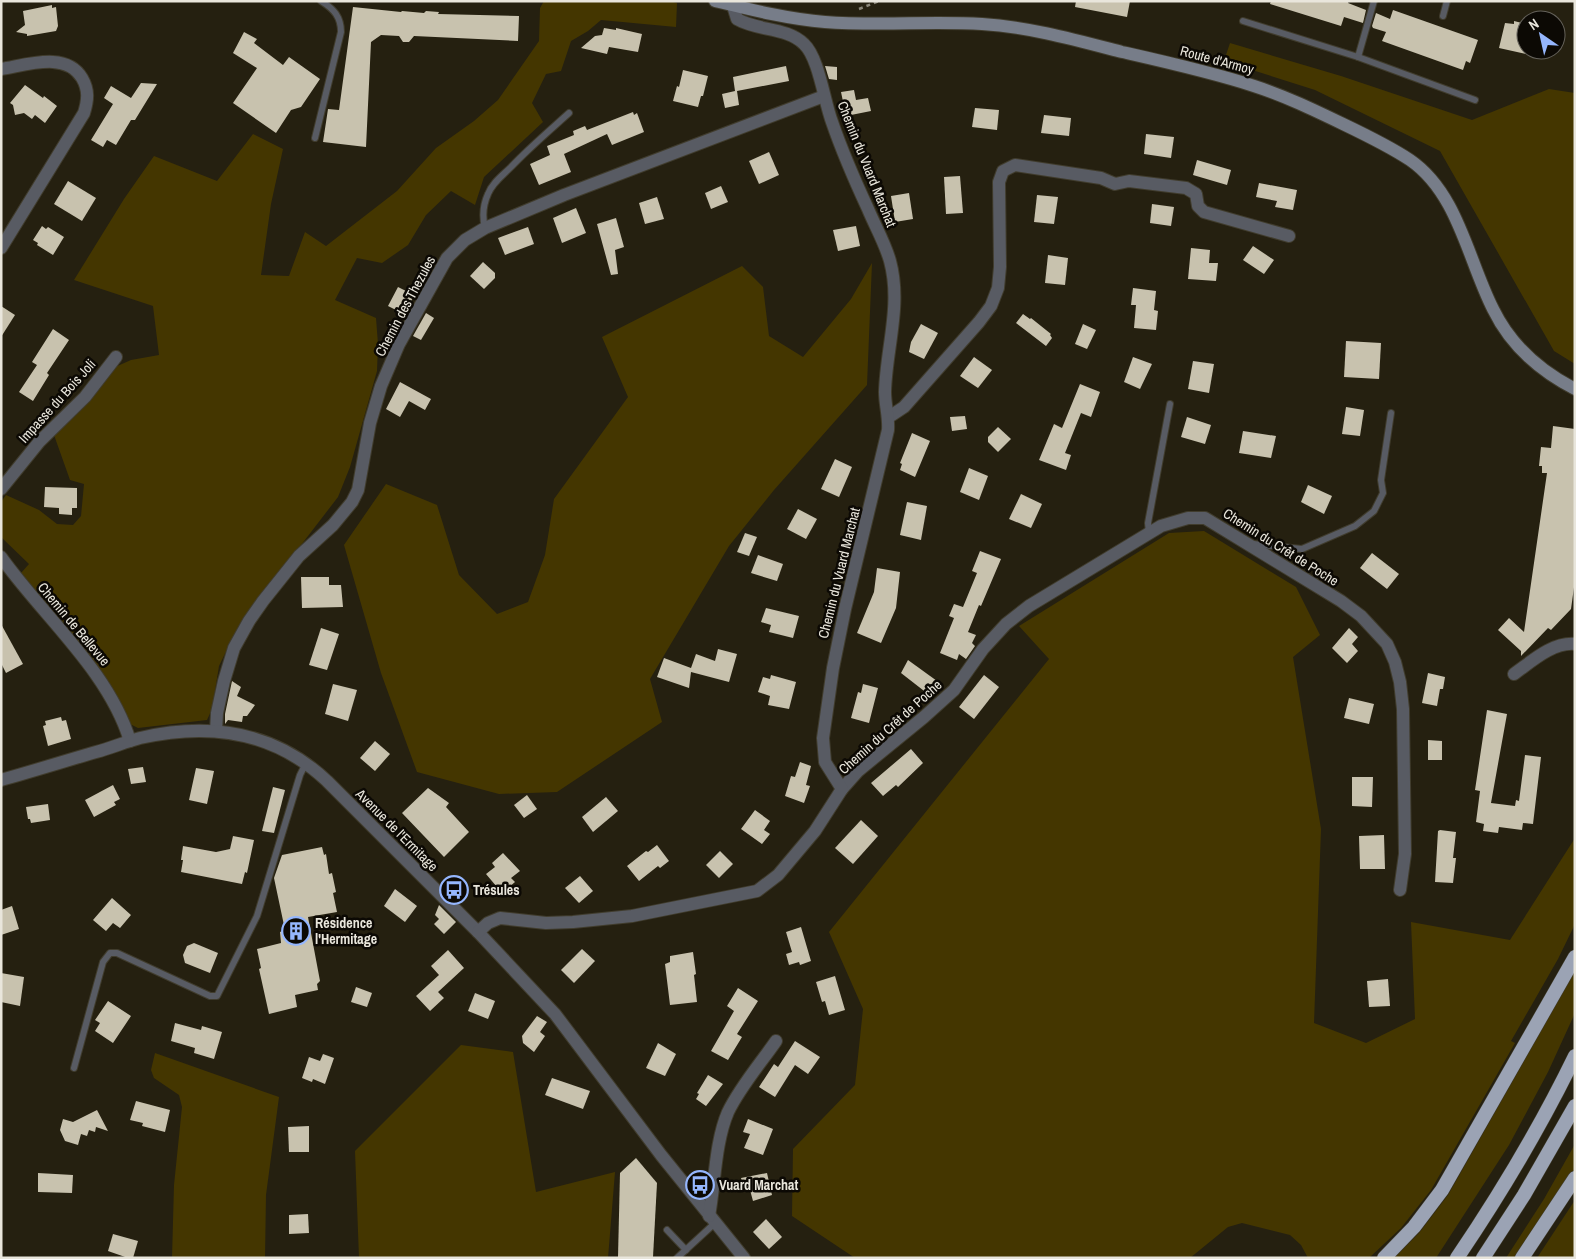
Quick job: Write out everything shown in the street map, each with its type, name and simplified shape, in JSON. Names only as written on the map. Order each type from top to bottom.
[{"type":"highway","points":[[1384,1258],[1414,1227],[1442,1190],[1575,957]]},
{"type":"highway","points":[[1457,1258],[1511,1175],[1552,1104],[1575,1056]]},
{"type":"highway","points":[[1483,1258],[1524,1195],[1575,1106]]},
{"type":"highway","points":[[1522,1258],[1575,1178]]},
{"type":"main road","name":"Route d'Armoy","points":[[715,1],[781,16],[823,22],[982,24],[1028,30],[1238,81],[1266,90],[1311,109],[1397,152],[1414,163],[1428,176],[1450,207],[1486,293],[1504,328],[1534,362],[1561,382],[1575,389]]},
{"type":"street","name":"Chemin du Vuard Marchat","points":[[733,6],[735,15],[741,21],[792,36],[804,44],[813,58],[831,120],[890,262],[896,301],[885,394],[889,418],[886,446],[845,609],[833,668],[823,738],[825,762],[842,789]]},
{"type":"street","points":[[1,70],[50,61],[64,64],[77,71],[83,80],[88,101],[84,113],[1,248]]},
{"type":"street","name":"Chemin des Thezules","points":[[216,730],[217,713],[224,681],[234,648],[249,621],[299,556],[333,525],[352,502],[358,490],[370,423],[381,386],[400,344],[447,258],[465,240],[485,228],[564,194],[824,96]]},
{"type":"street","points":[[889,418],[904,407],[991,306],[998,288],[1000,267],[999,182],[1003,171],[1015,165],[1101,178],[1115,184],[1130,181],[1186,188],[1196,194],[1198,206],[1204,212],[1289,236]]},
{"type":"street","name":"Impasse du Bois Joli","points":[[1,490],[39,442],[85,396],[116,357]]},
{"type":"street","name":"Chemin du Crêt de Poche","points":[[842,789],[858,771],[924,718],[954,690],[983,649],[1006,624],[1029,606],[1161,526],[1188,518],[1205,518],[1341,601],[1361,616],[1387,644],[1395,662],[1400,682],[1403,709],[1405,854],[1400,890]]},
{"type":"street","name":"Chemin de Bellevue","points":[[1,557],[100,680],[122,719],[130,741]]},
{"type":"street","points":[[1514,674],[1552,649],[1575,644]]},
{"type":"street","name":"Avenue de l'Ermitage","points":[[1,780],[130,741],[165,734],[216,730],[263,740],[306,762],[334,787],[540,997],[570,1031],[634,1120],[744,1258]]},
{"type":"street","points":[[478,932],[488,923],[500,918],[546,923],[632,916],[757,891],[778,875],[816,831],[842,789]]},
{"type":"street","points":[[712,1219],[722,1132],[728,1112],[776,1041]]},
{"type":"lane","points":[[315,138],[341,32],[337,15],[330,6],[321,1]]},
{"type":"lane","points":[[1358,57],[1374,1]]},
{"type":"lane","points":[[1443,16],[1447,1]]},
{"type":"lane","points":[[1243,21],[1358,57],[1475,100]]},
{"type":"lane","points":[[485,228],[483,219],[484,205],[488,192],[495,182],[568,113]]},
{"type":"lane","points":[[1149,534],[1148,523],[1170,404]]},
{"type":"lane","points":[[1244,543],[1302,549],[1355,526],[1374,511],[1383,493],[1381,480],[1391,413]]},
{"type":"lane","points":[[74,1068],[103,962],[110,953],[117,954],[210,996],[217,996],[257,916],[300,775],[306,762]]},
{"type":"lane","points":[[677,1258],[712,1219]]},
{"type":"lane","points":[[667,1230],[686,1250]]},
{"type":"shaded area","points":[[544,1],[670,1],[677,3],[676,27],[601,20],[588,31],[571,41],[561,71],[546,74],[532,103],[543,122],[484,177],[475,205],[451,191],[426,215],[408,245],[382,263],[357,258],[335,300],[376,318],[378,344],[377,371],[350,467],[338,497],[238,627],[219,666],[212,709],[207,720],[138,728],[130,724],[99,669],[21,573],[29,564],[1,537],[1,502],[6,495],[39,510],[57,524],[73,525],[81,516],[84,484],[70,480],[54,435],[113,368],[131,360],[159,355],[153,306],[74,280],[124,199],[154,156],[217,181],[253,134],[283,149],[271,204],[261,275],[289,276],[305,232],[326,246],[397,191],[436,148],[474,121],[498,100],[539,41],[540,8]]},
{"type":"shaded area","points":[[1230,43],[1341,76],[1472,120],[1549,89],[1575,93],[1575,364],[1554,351],[1440,151],[1315,90],[1224,61]]},
{"type":"shaded area","points":[[872,263],[867,385],[774,490],[729,546],[650,679],[662,722],[557,792],[499,794],[417,772],[381,673],[344,545],[386,484],[437,505],[459,575],[497,614],[528,602],[545,555],[554,499],[628,397],[602,337],[742,266],[763,287],[769,336],[803,357],[851,299]]},
{"type":"shaded area","points":[[1204,531],[1296,587],[1320,635],[1293,657],[1321,829],[1314,1023],[1366,1043],[1415,1019],[1411,922],[1510,940],[1575,838],[1575,924],[1558,959],[1511,1041],[1515,1043],[1431,1190],[1401,1228],[1369,1258],[1308,1258],[1301,1245],[1290,1235],[1242,1223],[1228,1227],[1190,1258],[855,1258],[792,1216],[793,1149],[855,1085],[863,1009],[829,932],[1049,659],[1019,626],[1169,533]]},
{"type":"shaded area","points":[[1575,971],[1575,1013],[1548,1072],[1509,1145],[1436,1258],[1394,1258],[1419,1233],[1448,1195]]},
{"type":"shaded area","points":[[461,1045],[513,1052],[536,1192],[615,1172],[608,1258],[359,1258],[355,1151]]},
{"type":"shaded area","points":[[155,1053],[279,1097],[266,1195],[265,1258],[172,1258],[174,1185],[182,1107],[179,1095],[154,1078],[151,1070]]},
{"type":"shaded area","points":[[1575,1144],[1575,1168],[1516,1258],[1506,1258],[1544,1199]]},
{"type":"shaded area","points":[[1575,1200],[1575,1258],[1537,1258]]},
{"type":"building","points":[[1076,1],[1130,1],[1127,17],[1075,7]]},
{"type":"building","points":[[1271,1],[1349,1],[1348,3],[1366,10],[1363,23],[1344,17],[1341,26],[1270,4]]},
{"type":"building","points":[[52,5],[52,8],[56,7],[58,26],[56,31],[27,36],[27,34],[16,32],[25,25],[23,11]]},
{"type":"building","points":[[353,7],[401,12],[424,13],[426,11],[439,12],[438,14],[519,16],[518,41],[414,36],[409,42],[403,42],[399,36],[381,35],[371,42],[366,147],[323,142],[328,109],[339,110]]},
{"type":"building","points":[[1393,10],[1478,40],[1470,63],[1466,61],[1463,70],[1382,41],[1386,32],[1372,26],[1376,13],[1390,19]]},
{"type":"building","points":[[1514,21],[1516,22],[1516,52],[1499,48],[1505,23],[1514,24]]},
{"type":"building","points":[[604,28],[616,30],[616,28],[642,34],[638,52],[609,47],[607,54],[581,48],[595,36],[602,35]]},
{"type":"building","points":[[244,32],[257,39],[254,43],[283,65],[289,57],[320,79],[301,107],[291,110],[276,133],[233,103],[257,68],[233,53]]},
{"type":"building","points":[[786,66],[789,81],[737,91],[739,105],[725,108],[722,94],[735,91],[733,77]]},
{"type":"building","points":[[825,66],[837,67],[837,80],[829,79]]},
{"type":"building","points":[[683,70],[708,76],[698,107],[673,101]]},
{"type":"building","points":[[141,83],[157,84],[135,120],[131,120],[116,145],[107,140],[103,147],[91,140],[113,104],[104,98],[111,86],[131,98]]},
{"type":"building","points":[[25,85],[57,106],[45,123],[35,115],[32,119],[24,113],[15,115],[13,105],[10,103]]},
{"type":"building","points":[[854,90],[856,100],[868,98],[871,111],[846,116],[841,92]]},
{"type":"building","points":[[975,108],[999,110],[997,130],[972,127]]},
{"type":"building","points":[[633,112],[634,115],[637,113],[644,132],[612,145],[607,134],[564,154],[571,172],[539,185],[530,164],[550,155],[547,146],[574,135],[573,131],[585,126],[587,130]]},
{"type":"building","points":[[1044,115],[1071,118],[1069,136],[1041,133]]},
{"type":"building","points":[[1146,134],[1174,137],[1171,158],[1144,154]]},
{"type":"building","points":[[769,152],[779,175],[759,184],[749,161]]},
{"type":"building","points":[[1197,160],[1231,170],[1227,185],[1193,175]]},
{"type":"building","points":[[960,176],[963,213],[946,214],[944,177]]},
{"type":"building","points":[[68,181],[96,198],[82,221],[54,204]]},
{"type":"building","points":[[1259,183],[1297,190],[1293,210],[1275,207],[1277,201],[1256,197]]},
{"type":"building","points":[[721,186],[728,202],[711,209],[705,193]]},
{"type":"building","points":[[909,193],[913,219],[895,222],[891,196]]},
{"type":"building","points":[[1037,195],[1058,197],[1054,224],[1034,222]]},
{"type":"building","points":[[657,197],[664,219],[645,224],[639,203]]},
{"type":"building","points":[[1152,204],[1174,207],[1171,226],[1150,223]]},
{"type":"building","points":[[576,208],[586,233],[562,243],[553,218]]},
{"type":"building","points":[[616,218],[624,247],[615,250],[618,274],[611,275],[597,224]]},
{"type":"building","points":[[42,226],[46,229],[48,227],[64,237],[53,255],[37,245],[38,243],[33,240]]},
{"type":"building","points":[[856,226],[860,246],[838,251],[833,230]]},
{"type":"building","points":[[528,227],[534,244],[505,255],[498,238]]},
{"type":"building","points":[[1253,246],[1274,260],[1264,274],[1243,260]]},
{"type":"building","points":[[1191,248],[1210,250],[1209,263],[1218,263],[1216,281],[1188,279]]},
{"type":"building","points":[[1048,255],[1068,258],[1065,285],[1045,283]]},
{"type":"building","points":[[483,262],[495,273],[495,278],[484,289],[470,276]]},
{"type":"building","points":[[398,287],[414,295],[410,304],[412,305],[406,315],[388,306]]},
{"type":"building","points":[[1133,288],[1156,291],[1154,310],[1158,311],[1156,330],[1134,328],[1136,305],[1131,305]]},
{"type":"building","points":[[1,306],[15,315],[1,337]]},
{"type":"building","points":[[426,313],[434,318],[421,340],[413,336]]},
{"type":"building","points":[[1023,314],[1051,334],[1052,338],[1046,346],[1016,323]]},
{"type":"building","points":[[921,324],[938,333],[924,359],[909,352],[911,342]]},
{"type":"building","points":[[1083,324],[1096,330],[1087,349],[1075,344]]},
{"type":"building","points":[[53,329],[69,340],[47,373],[49,375],[33,401],[19,392],[37,365],[32,362]]},
{"type":"building","points":[[1346,341],[1381,343],[1379,379],[1344,377]]},
{"type":"building","points":[[974,357],[992,370],[978,388],[960,376]]},
{"type":"building","points":[[1133,357],[1152,364],[1140,389],[1124,382]]},
{"type":"building","points":[[1193,361],[1214,364],[1209,393],[1188,389]]},
{"type":"building","points":[[400,382],[431,399],[425,410],[409,401],[400,417],[386,409]]},
{"type":"building","points":[[1080,384],[1100,392],[1091,417],[1081,413],[1065,453],[1071,455],[1066,470],[1039,460],[1054,424],[1062,428]]},
{"type":"building","points":[[1346,407],[1364,410],[1360,436],[1342,434]]},
{"type":"building","points":[[965,416],[967,429],[952,431],[950,417]]},
{"type":"building","points":[[1187,417],[1211,425],[1205,444],[1181,437]]},
{"type":"building","points":[[1553,426],[1575,429],[1575,580],[1571,609],[1551,630],[1548,628],[1521,656],[1521,651],[1498,630],[1509,618],[1524,632],[1547,473],[1542,473],[1542,466],[1539,466],[1541,447],[1551,448]]},
{"type":"building","points":[[998,427],[1011,439],[998,452],[988,442],[988,437]]},
{"type":"building","points":[[1243,431],[1276,436],[1271,458],[1239,453]]},
{"type":"building","points":[[912,433],[930,441],[915,477],[900,470],[902,464],[900,463]]},
{"type":"building","points":[[835,459],[852,467],[839,497],[821,489]]},
{"type":"building","points":[[969,468],[988,476],[979,500],[960,492]]},
{"type":"building","points":[[1308,485],[1332,496],[1324,514],[1301,502]]},
{"type":"building","points":[[45,487],[77,488],[77,508],[72,508],[72,515],[59,514],[59,508],[44,507]]},
{"type":"building","points":[[1021,494],[1042,504],[1031,528],[1009,519]]},
{"type":"building","points":[[907,502],[927,506],[921,540],[900,535]]},
{"type":"building","points":[[798,509],[817,519],[806,539],[787,529]]},
{"type":"building","points":[[745,533],[757,537],[749,556],[737,552]]},
{"type":"building","points":[[980,551],[1001,559],[968,632],[976,635],[972,643],[975,646],[966,659],[959,654],[957,660],[940,653],[954,618],[949,616],[954,604],[963,607],[977,573],[972,571]]},
{"type":"building","points":[[1372,553],[1399,574],[1387,589],[1360,568]]},
{"type":"building","points":[[758,555],[783,564],[777,581],[751,573]]},
{"type":"building","points":[[877,568],[900,572],[896,608],[881,643],[857,633],[874,592]]},
{"type":"building","points":[[301,577],[329,577],[329,585],[341,585],[343,607],[302,608]]},
{"type":"building","points":[[766,608],[799,616],[793,638],[769,632],[771,625],[761,622]]},
{"type":"building","points":[[1,624],[23,664],[6,673],[1,663]]},
{"type":"building","points":[[321,628],[339,634],[327,670],[309,665]]},
{"type":"building","points":[[1349,628],[1358,637],[1352,644],[1358,651],[1347,663],[1332,648]]},
{"type":"building","points":[[718,649],[737,654],[729,682],[691,672],[689,688],[657,677],[664,658],[691,668],[696,654],[715,661]]},
{"type":"building","points":[[908,660],[937,681],[928,694],[901,673]]},
{"type":"building","points":[[1428,673],[1445,677],[1443,689],[1440,689],[1437,706],[1422,703]]},
{"type":"building","points":[[771,675],[796,682],[789,709],[768,705],[770,696],[758,692],[763,677],[770,679]]},
{"type":"building","points":[[984,675],[999,687],[974,719],[959,707]]},
{"type":"building","points":[[232,681],[241,687],[237,696],[255,705],[247,716],[243,716],[242,722],[228,720],[225,724],[225,714]]},
{"type":"building","points":[[333,684],[357,690],[348,721],[325,714]]},
{"type":"building","points":[[863,684],[878,688],[869,723],[851,718],[858,692],[861,693]]},
{"type":"building","points":[[1349,698],[1374,704],[1369,724],[1344,718]]},
{"type":"building","points":[[1487,710],[1507,714],[1491,803],[1515,806],[1516,800],[1519,801],[1525,755],[1541,757],[1533,824],[1523,823],[1522,830],[1499,827],[1498,833],[1483,831],[1484,824],[1476,822],[1480,791],[1475,790]]},
{"type":"building","points":[[61,717],[62,721],[66,720],[71,739],[48,746],[43,726],[46,725],[45,721]]},
{"type":"building","points":[[1428,740],[1442,741],[1442,760],[1428,760]]},
{"type":"building","points":[[375,741],[390,754],[375,771],[360,758]]},
{"type":"building","points":[[911,749],[923,763],[898,787],[896,785],[883,796],[871,783]]},
{"type":"building","points":[[800,762],[811,766],[806,785],[810,786],[804,803],[785,796],[791,776],[795,777]]},
{"type":"building","points":[[143,767],[146,782],[131,784],[128,769]]},
{"type":"building","points":[[196,768],[214,771],[207,804],[189,800]]},
{"type":"building","points":[[1352,777],[1373,777],[1372,807],[1352,806]]},
{"type":"building","points":[[113,785],[120,799],[114,802],[116,805],[94,817],[85,800]]},
{"type":"building","points":[[273,787],[285,790],[274,833],[262,831]]},
{"type":"building","points":[[428,788],[449,803],[446,807],[469,832],[444,857],[402,813]]},
{"type":"building","points":[[527,795],[537,809],[524,818],[514,805]]},
{"type":"building","points":[[606,797],[618,811],[593,832],[582,817]]},
{"type":"building","points":[[48,804],[50,820],[31,823],[30,819],[28,819],[26,807]]},
{"type":"building","points":[[755,810],[770,821],[764,830],[770,834],[762,844],[741,829]]},
{"type":"building","points":[[861,820],[878,836],[853,864],[835,848]]},
{"type":"building","points":[[1438,831],[1456,832],[1453,858],[1456,858],[1453,883],[1435,882]]},
{"type":"building","points":[[1384,835],[1385,869],[1360,869],[1359,836]]},
{"type":"building","points":[[233,836],[254,840],[247,873],[245,872],[242,884],[181,872],[183,846],[216,852],[230,849]]},
{"type":"building","points":[[657,845],[669,861],[660,868],[658,866],[639,881],[627,866]]},
{"type":"building","name":"Résidence l'Hermitage","points":[[322,847],[324,855],[326,854],[329,874],[332,873],[336,892],[333,893],[337,912],[308,917],[320,981],[317,984],[318,990],[295,995],[297,1007],[269,1014],[259,969],[261,968],[257,949],[281,943],[280,932],[285,930],[274,878],[282,855]]},
{"type":"building","points":[[720,851],[733,864],[719,878],[706,865]]},
{"type":"building","points":[[503,853],[520,871],[511,878],[515,882],[502,893],[486,874],[495,867],[492,863]]},
{"type":"building","points":[[580,876],[593,891],[579,903],[565,888]]},
{"type":"building","points":[[395,889],[417,906],[405,922],[384,906]]},
{"type":"building","points":[[112,898],[131,915],[120,928],[113,923],[106,931],[93,920]]},
{"type":"building","points":[[439,905],[456,922],[444,934],[434,924],[439,919],[435,915]]},
{"type":"building","points":[[12,906],[19,929],[1,935],[1,910]]},
{"type":"building","points":[[801,927],[811,961],[800,965],[799,962],[789,965],[786,954],[792,952],[786,932]]},
{"type":"building","points":[[194,943],[218,953],[210,973],[185,963],[183,955],[187,946]]},
{"type":"building","points":[[582,949],[595,961],[574,983],[561,970]]},
{"type":"building","points":[[448,950],[464,968],[438,992],[444,998],[430,1011],[416,996],[439,975],[431,966]]},
{"type":"building","points":[[693,952],[697,1002],[670,1005],[665,964],[670,962],[670,956]]},
{"type":"building","points":[[1,973],[24,977],[20,1006],[1,1002]]},
{"type":"building","points":[[835,976],[845,1010],[829,1015],[825,1001],[822,1002],[816,982]]},
{"type":"building","points":[[1388,979],[1390,1006],[1369,1007],[1367,981]]},
{"type":"building","points":[[356,987],[372,993],[367,1007],[351,1002]]},
{"type":"building","points":[[738,988],[758,1001],[737,1034],[742,1037],[728,1060],[711,1051],[734,1011],[727,1006]]},
{"type":"building","points":[[475,993],[495,1001],[488,1019],[468,1011]]},
{"type":"building","points":[[108,1001],[131,1016],[113,1043],[95,1031],[100,1023],[95,1020]]},
{"type":"building","points":[[537,1016],[547,1022],[540,1032],[545,1036],[534,1052],[523,1043],[522,1036]]},
{"type":"building","points":[[175,1023],[201,1030],[202,1026],[222,1032],[214,1059],[194,1053],[195,1048],[171,1041]]},
{"type":"building","points":[[795,1041],[820,1057],[808,1074],[795,1065],[775,1097],[759,1087],[774,1064],[778,1067]]},
{"type":"building","points":[[658,1043],[676,1054],[665,1076],[646,1068]]},
{"type":"building","points":[[323,1054],[334,1058],[325,1084],[313,1079],[312,1082],[302,1078],[309,1057],[320,1061]]},
{"type":"building","points":[[708,1075],[723,1084],[706,1106],[696,1099],[699,1094],[697,1093]]},
{"type":"building","points":[[552,1078],[590,1091],[583,1109],[545,1095]]},
{"type":"building","points":[[136,1101],[170,1110],[165,1132],[142,1126],[143,1123],[130,1120]]},
{"type":"building","points":[[97,1110],[108,1131],[96,1127],[95,1132],[89,1130],[87,1136],[81,1134],[78,1145],[65,1141],[60,1130],[63,1119],[73,1122]]},
{"type":"building","points":[[748,1119],[773,1129],[763,1155],[744,1148],[750,1134],[743,1132]]},
{"type":"building","points":[[309,1126],[309,1152],[289,1152],[288,1127]]},
{"type":"building","points":[[636,1158],[657,1183],[653,1257],[618,1257],[620,1173]]},
{"type":"building","points":[[38,1173],[73,1175],[72,1193],[38,1192]]},
{"type":"building","points":[[767,1173],[772,1195],[753,1201],[750,1190],[744,1191],[741,1178]]},
{"type":"building","points":[[308,1214],[309,1233],[289,1234],[289,1215]]},
{"type":"building","points":[[766,1219],[782,1237],[769,1249],[753,1232]]},
{"type":"building","points":[[113,1234],[138,1241],[133,1258],[108,1251]]},
{"type":"place","name":"Trésules","points":[[454,890]]},
{"type":"place","name":"Résidence l'Hermitage","points":[[296,931]]},
{"type":"place","name":"Vuard Marchat","points":[[700,1185]]}]
